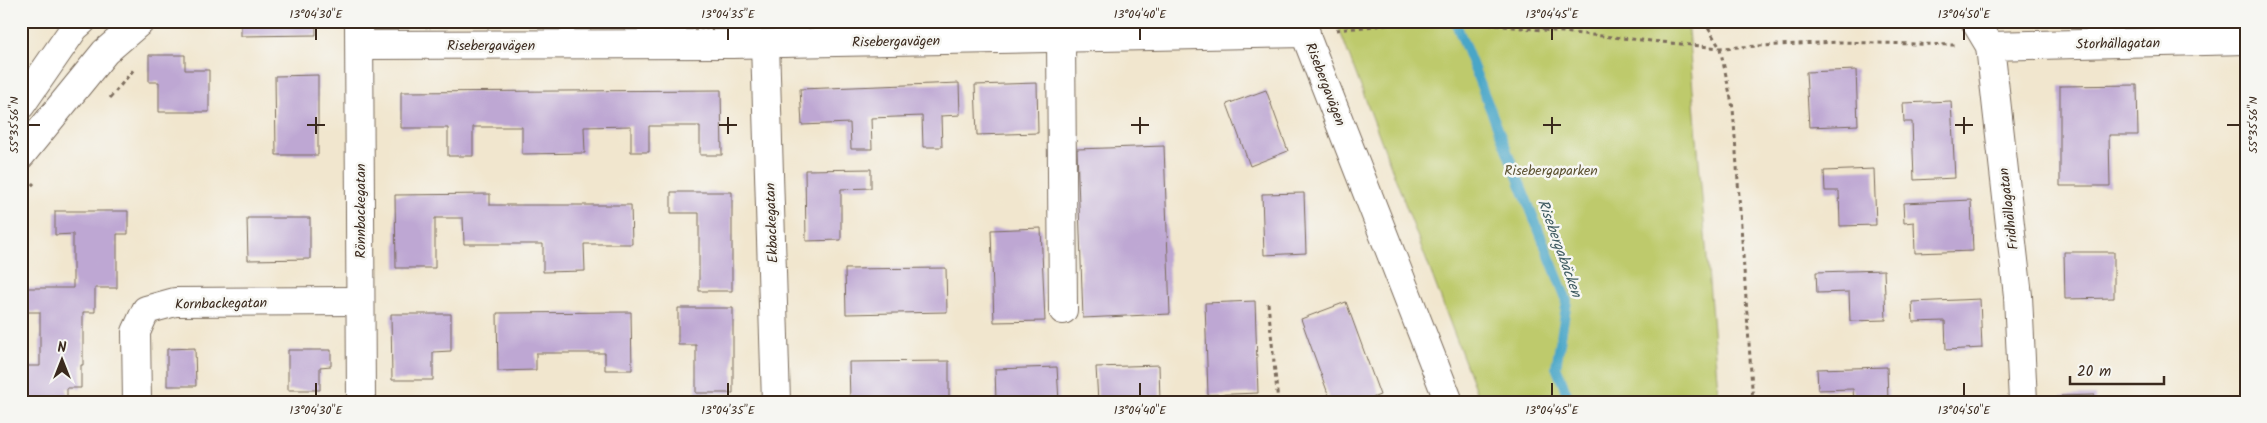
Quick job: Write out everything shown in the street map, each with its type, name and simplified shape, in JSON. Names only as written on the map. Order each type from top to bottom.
[{"type":"street","points":[[21,105],[75,27],[82,21]]},
{"type":"street","points":[[21,155],[105,52],[141,21]]},
{"type":"street","name":"Fridhällagatan","points":[[1975,21],[1990,46],[2018,296],[2023,402]]},
{"type":"street","name":"Risebergavägen","points":[[359,33],[765,44],[1061,38],[1303,27],[1449,402]]},
{"type":"street","name":"Rönnbackegatan","points":[[359,33],[361,402]]},
{"type":"street","points":[[1061,38],[1063,310]]},
{"type":"street","name":"Storhällagatan","points":[[1990,46],[2246,40]]},
{"type":"street","name":"Ekbackegatan","points":[[765,44],[776,402]]},
{"type":"street","name":"Kornbackegatan","points":[[137,402],[136,332],[146,310],[175,302],[360,301]]},
{"type":"path","points":[[1303,27],[1424,21]]},
{"type":"path","points":[[1432,21],[1484,24],[1720,48],[1838,42],[1990,46]]},
{"type":"path","points":[[1543,30],[1545,21]]},
{"type":"path","points":[[1704,21],[1720,48],[1733,108],[1753,402]]},
{"type":"path","points":[[1268,303],[1278,402]]},
{"type":"green space","name":"Risebergaparken","points":[[1336,21],[1682,21],[1688,30],[1719,402],[1480,402]]},
{"type":"building","points":[[241,21],[316,21],[316,35],[241,36]]},
{"type":"building","points":[[149,55],[185,55],[185,70],[209,70],[209,112],[159,112],[159,82],[149,82]]},
{"type":"building","points":[[1856,70],[1858,125],[1809,127],[1806,72]]},
{"type":"building","points":[[318,75],[318,155],[276,155],[275,76]]},
{"type":"building","points":[[959,83],[960,115],[941,116],[942,147],[923,147],[922,116],[871,118],[872,149],[851,149],[850,123],[802,125],[800,89]]},
{"type":"building","points":[[1037,83],[1038,133],[977,135],[975,85]]},
{"type":"building","points":[[2137,85],[2138,135],[2109,135],[2110,186],[2060,186],[2060,86]]},
{"type":"building","points":[[721,90],[722,155],[700,155],[700,126],[649,126],[649,152],[631,152],[631,126],[584,127],[585,153],[522,154],[522,127],[473,127],[473,156],[448,156],[448,128],[401,128],[401,92]]},
{"type":"building","points":[[1266,90],[1288,151],[1250,166],[1227,104]]},
{"type":"building","points":[[1951,101],[1955,178],[1914,180],[1912,122],[1904,122],[1903,103]]},
{"type":"building","points":[[1164,146],[1170,314],[1083,318],[1077,149]]},
{"type":"building","points":[[871,169],[871,188],[841,189],[841,240],[806,241],[805,170]]},
{"type":"building","points":[[1874,169],[1876,225],[1840,226],[1839,191],[1825,191],[1824,171]]},
{"type":"building","points":[[671,192],[732,192],[732,291],[699,291],[699,213],[671,213]]},
{"type":"building","points":[[1304,193],[1306,253],[1264,255],[1262,194]]},
{"type":"building","points":[[490,194],[490,205],[631,205],[632,244],[584,244],[585,271],[543,272],[543,244],[464,244],[463,218],[435,218],[435,268],[396,268],[395,195]]},
{"type":"building","points":[[1971,200],[1973,251],[1915,253],[1914,222],[1904,223],[1903,203]]},
{"type":"building","points":[[55,211],[128,211],[128,234],[117,234],[117,288],[95,288],[95,312],[83,312],[81,388],[67,388],[67,402],[25,402],[25,389],[21,389],[21,366],[40,366],[40,312],[22,312],[22,288],[73,288],[73,234],[55,235]]},
{"type":"building","points":[[247,218],[310,218],[310,259],[248,260]]},
{"type":"building","points":[[1041,228],[1045,321],[994,322],[991,230]]},
{"type":"building","points":[[2064,252],[2114,252],[2114,298],[2065,299]]},
{"type":"building","points":[[946,268],[947,312],[846,314],[845,269]]},
{"type":"building","points":[[1884,270],[1886,320],[1850,321],[1849,292],[1817,293],[1816,272]]},
{"type":"building","points":[[1980,299],[1982,348],[1946,350],[1945,321],[1913,322],[1912,302]]},
{"type":"building","points":[[1255,301],[1258,393],[1208,395],[1205,303]]},
{"type":"building","points":[[1346,302],[1380,395],[1362,402],[1331,402],[1301,319]]},
{"type":"building","points":[[678,308],[733,308],[733,393],[696,393],[696,345],[678,345]]},
{"type":"building","points":[[631,312],[632,370],[605,370],[605,353],[536,353],[536,370],[498,371],[497,313]]},
{"type":"building","points":[[391,314],[451,314],[451,351],[433,352],[433,380],[392,380]]},
{"type":"building","points":[[195,348],[196,386],[167,386],[167,349]]},
{"type":"building","points":[[288,350],[331,350],[331,366],[320,367],[320,390],[288,390]]},
{"type":"building","points":[[949,361],[949,402],[850,402],[849,362]]},
{"type":"building","points":[[1159,365],[1160,402],[1098,402],[1096,367]]},
{"type":"building","points":[[1057,367],[1059,402],[996,402],[995,369]]},
{"type":"building","points":[[1887,367],[1888,402],[1854,402],[1853,389],[1818,390],[1817,369]]},
{"type":"building","points":[[2095,395],[2095,402],[2061,402],[2061,396]]},
{"type":"waterway","name":"Risebergabäcken","points":[[1455,21],[1567,301],[1556,367],[1570,401],[1574,402]]}]
